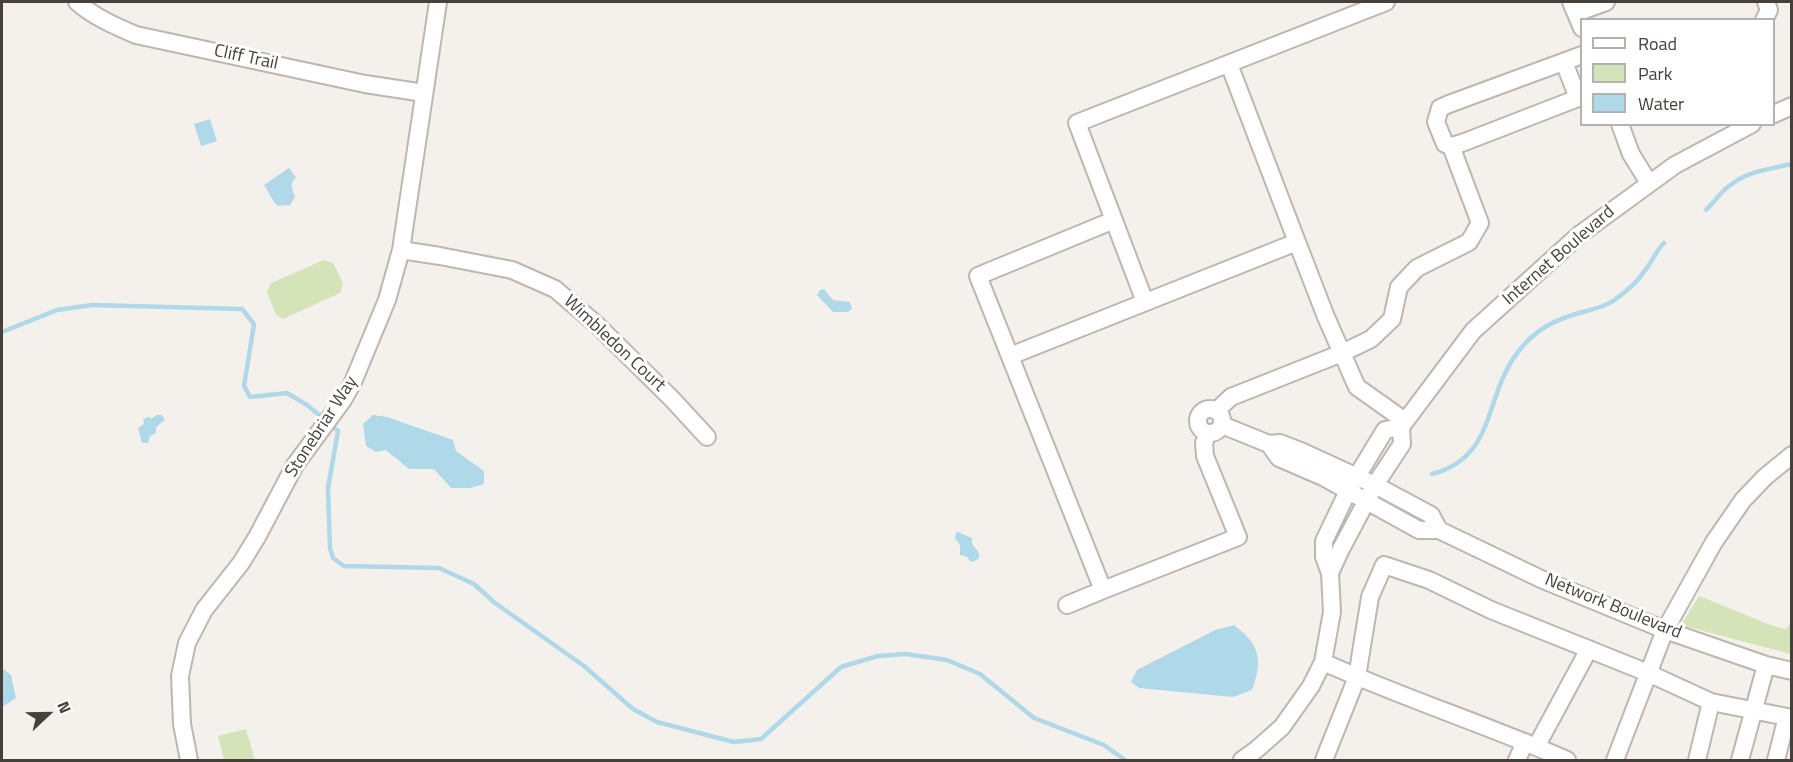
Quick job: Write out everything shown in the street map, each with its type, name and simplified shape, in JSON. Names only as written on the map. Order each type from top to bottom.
[{"type":"street","name":"Cliff Trail","points":[[77,2],[110,24],[136,35],[365,84],[424,93]]},
{"type":"street","name":"Stonebriar Way","points":[[189,760],[182,724],[180,676],[187,643],[204,610],[242,562],[296,465],[344,400],[387,300],[401,250],[438,2]]},
{"type":"street","points":[[1145,302],[1077,123],[1386,2]]},
{"type":"street","points":[[1576,14],[1606,2]]},
{"type":"street","points":[[1765,18],[1769,10],[1766,2]]},
{"type":"street","points":[[1564,62],[1578,98],[1462,143],[1451,146],[1445,144],[1436,122],[1440,108],[1564,62],[1580,56]]},
{"type":"street","points":[[1229,64],[1326,317],[1358,387],[1403,424]]},
{"type":"street","points":[[1775,113],[1791,106]]},
{"type":"street","points":[[1621,126],[1631,154],[1649,183]]},
{"type":"street","name":"Internet Boulevard","points":[[1330,573],[1371,493],[1402,444],[1403,424],[1473,331],[1579,234],[1675,165],[1748,126]]},
{"type":"street","points":[[1067,605],[1238,537],[1205,456],[1204,443],[1231,397],[1371,339],[1392,319],[1399,287],[1417,268],[1469,242],[1480,223],[1451,146]]},
{"type":"street","points":[[1103,590],[978,276],[1114,220]]},
{"type":"street","points":[[1010,356],[1297,242]]},
{"type":"street","name":"Wimbledon Court","points":[[401,250],[512,270],[555,289],[596,324],[707,437]]},
{"type":"street","name":"Network Boulevard","points":[[1215,423],[1269,444],[1279,458],[1323,477],[1352,484],[1371,493],[1419,530],[1439,530],[1541,579],[1665,630],[1766,665],[1791,671]]},
{"type":"street","name":"Internet Boulevard","points":[[1242,760],[1261,755],[1311,686],[1323,662],[1332,612],[1330,573],[1324,557],[1324,541],[1352,484],[1385,430],[1403,424]]},
{"type":"street","points":[[1616,760],[1665,630],[1714,542],[1743,500],[1791,455]]},
{"type":"street","points":[[1324,760],[1357,677],[1370,597],[1384,565],[1429,580],[1491,609],[1648,673],[1711,702],[1789,718],[1776,760]]},
{"type":"street","points":[[1517,760],[1531,744],[1589,649]]},
{"type":"street","points":[[1323,662],[1567,760]]},
{"type":"street","points":[[1740,760],[1766,665]]},
{"type":"street","points":[[1697,760],[1711,702]]},
{"type":"green space","points":[[324,260],[333,263],[343,283],[340,293],[283,319],[276,315],[267,292],[271,283]]},
{"type":"green space","points":[[1699,596],[1773,626],[1786,629],[1791,623],[1791,654],[1681,625]]},
{"type":"green space","points":[[246,729],[255,760],[224,760],[218,736]]},
{"type":"water","points":[[210,119],[217,141],[201,146],[194,124]]},
{"type":"water","points":[[289,168],[296,178],[292,184],[295,197],[290,205],[278,206],[264,185]]},
{"type":"water","points":[[824,289],[833,300],[850,302],[852,309],[848,312],[833,312],[817,295],[820,290]]},
{"type":"water","points":[[162,415],[165,420],[156,427],[156,433],[150,436],[148,443],[142,443],[138,428],[144,424],[143,420],[147,417],[152,418]]},
{"type":"water","points":[[373,415],[387,417],[453,440],[456,451],[484,471],[484,484],[470,488],[451,488],[434,469],[409,469],[386,450],[376,452],[366,446],[363,424]]},
{"type":"water","points":[[958,532],[972,538],[972,544],[979,553],[979,558],[973,562],[966,556],[960,555],[960,545],[955,538]]},
{"type":"water","points":[[1234,625],[1249,639],[1257,653],[1257,670],[1252,690],[1233,697],[1139,688],[1131,682],[1137,670],[1215,630]]},
{"type":"water","points":[[2,668],[11,675],[16,698],[2,707]]},
{"type":"waterway","points":[[1706,210],[1726,189],[1743,177],[1792,164]]},
{"type":"waterway","points":[[1432,474],[1453,466],[1468,454],[1479,440],[1507,369],[1532,337],[1555,322],[1610,303],[1618,298],[1639,278],[1664,243]]},
{"type":"waterway","points":[[2,332],[57,310],[92,305],[242,309],[254,324],[244,386],[250,397],[287,393],[324,419]]},
{"type":"waterway","points":[[331,425],[338,431],[328,488],[330,548],[333,558],[344,566],[439,568],[474,584],[495,603],[584,666],[633,709],[657,722],[734,742],[761,739],[841,667],[878,656],[906,654],[947,660],[980,674],[1034,718],[1104,745],[1125,760]]}]
